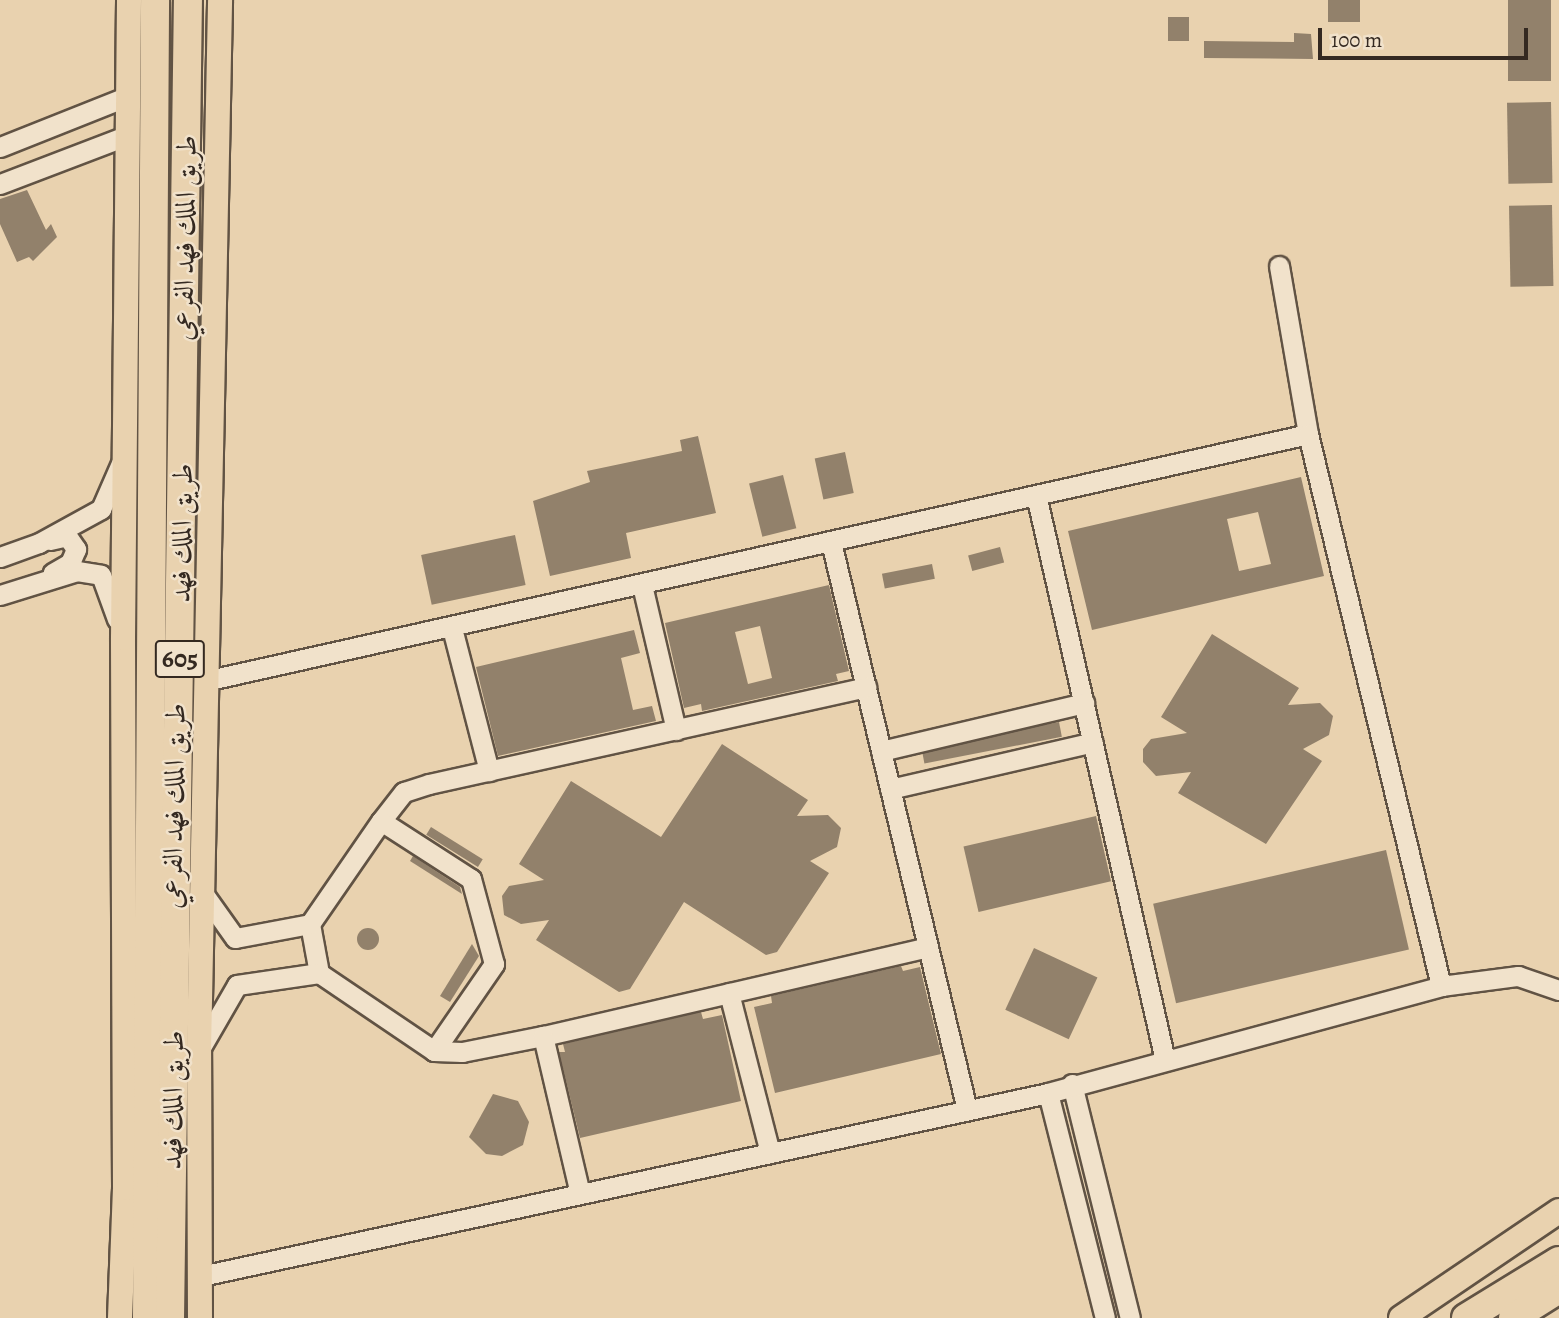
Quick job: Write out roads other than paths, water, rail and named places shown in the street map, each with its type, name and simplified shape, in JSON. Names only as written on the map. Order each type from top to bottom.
[{"type":"highway","name":"طريق الملك فهد","points":[[147,1318],[155,0]]},
{"type":"highway","name":"طريق الملك فهد","points":[[170,1318],[191,0]]},
{"type":"highway","points":[[1466,1318],[1559,1261]]},
{"type":"highway","points":[[1513,1318],[1559,1289]]},
{"type":"main road","name":"طريق الملك فهد الفرعي","points":[[120,1318],[125,1188],[123,638],[129,0]]},
{"type":"main road","name":"طريق الملك فهد الفرعي","points":[[200,1318],[199,1050],[220,0]]},
{"type":"main road","points":[[1401,1318],[1559,1211]]},
{"type":"street","points":[[0,147],[128,96]]},
{"type":"street","points":[[0,184],[128,135]]},
{"type":"street","points":[[1279,266],[1308,434],[1441,986]]},
{"type":"street","points":[[205,681],[452,628],[1308,434]]},
{"type":"street","points":[[39,543],[101,509],[126,454]]},
{"type":"street","points":[[1036,495],[1165,1060]]},
{"type":"street","points":[[0,557],[67,536],[76,549],[69,563],[44,579]]},
{"type":"street","points":[[831,542],[968,1110]]},
{"type":"street","points":[[0,595],[44,579],[77,571],[101,575],[123,638]]},
{"type":"street","points":[[642,585],[676,730]]},
{"type":"street","points":[[452,628],[489,771]]},
{"type":"street","points":[[203,893],[235,938],[310,924],[404,792],[866,687]]},
{"type":"street","points":[[881,751],[1084,703]]},
{"type":"street","points":[[890,789],[1093,742]]},
{"type":"street","points":[[381,821],[471,879],[494,964],[434,1051]]},
{"type":"street","points":[[310,924],[319,973]]},
{"type":"street","points":[[199,1050],[237,985],[319,973],[434,1051],[462,1052],[543,1036],[928,947]]},
{"type":"street","points":[[201,1276],[1048,1093],[1072,1084],[1441,986],[1518,976],[1559,990]]},
{"type":"street","points":[[729,993],[770,1153]]},
{"type":"street","points":[[543,1036],[580,1194]]},
{"type":"street","points":[[1072,1084],[1130,1318]]},
{"type":"street","points":[[1048,1093],[1105,1318]]}]
